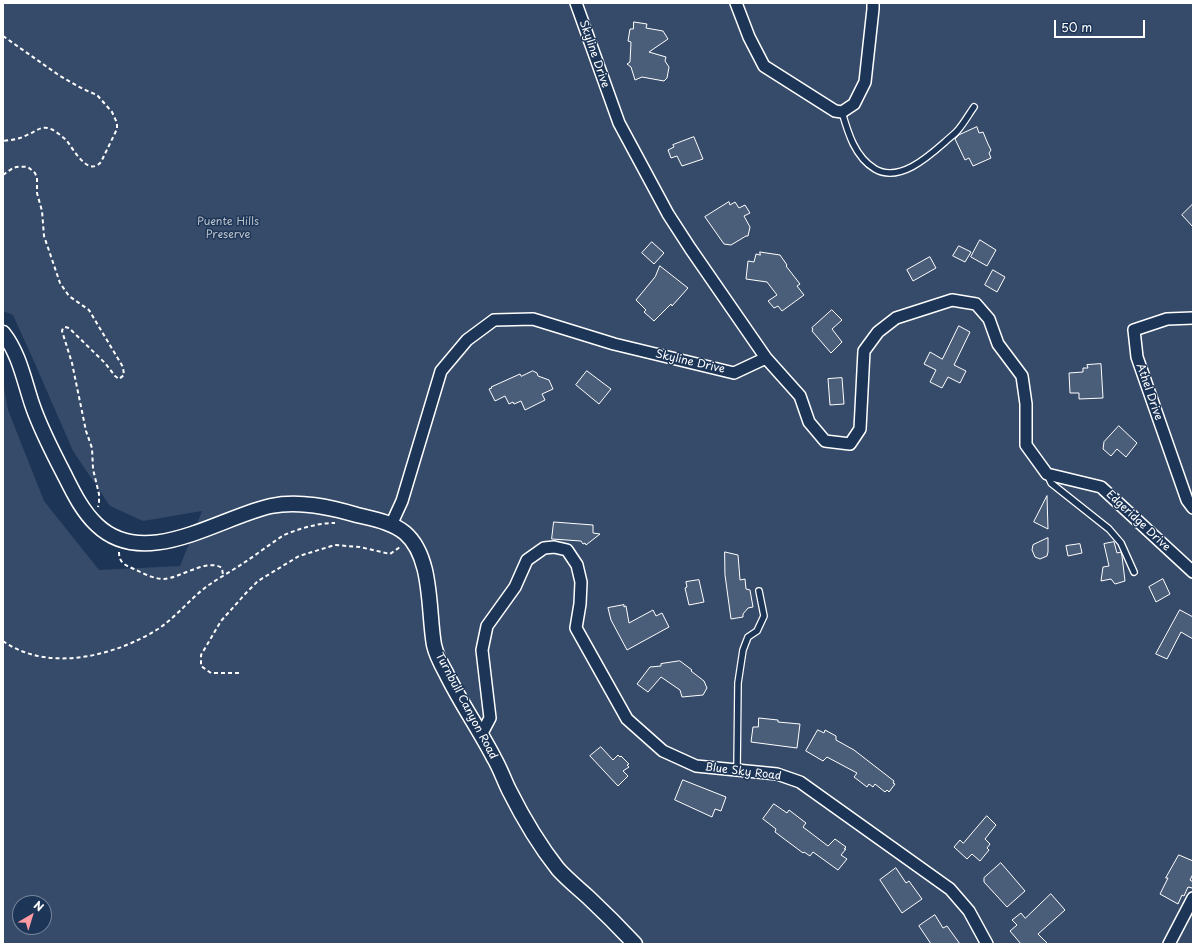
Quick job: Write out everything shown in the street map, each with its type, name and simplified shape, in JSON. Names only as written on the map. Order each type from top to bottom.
[{"type":"street","name":"Skyline Drive","points":[[391,525],[402,501],[440,371],[467,340],[494,320],[533,319],[614,344],[734,372],[766,358],[668,214],[618,123],[576,3]]},
{"type":"street","points":[[736,3],[749,37],[764,66],[836,111],[842,112],[854,104],[865,82],[873,3]]},
{"type":"street","points":[[766,358],[800,396],[809,422],[825,441],[850,444],[860,429],[864,351],[878,332],[896,318],[952,300],[976,304],[989,320],[998,344],[1022,376],[1026,404],[1026,445],[1046,474]]},
{"type":"street","name":"Athel Drive","points":[[1193,318],[1167,319],[1134,330],[1137,357],[1187,500],[1193,508]]},
{"type":"street","name":"Turnbull Canyon Road","points":[[3,333],[13,348],[36,416],[76,498],[90,518],[101,530],[117,538],[126,541],[147,543],[181,537],[259,509],[281,504],[302,504],[347,512],[391,525],[403,531],[411,539],[420,554],[426,576],[434,648],[446,675],[495,759],[510,792],[540,845],[560,871],[604,912],[635,944]]},
{"type":"street","name":"Edgeridge Drive","points":[[1046,474],[1102,487],[1193,572]]},
{"type":"street","name":"Blue Sky Road","points":[[481,735],[490,718],[482,650],[487,626],[514,587],[527,560],[544,548],[554,547],[566,550],[577,565],[581,582],[576,628],[627,719],[632,724],[663,751],[696,766],[777,774],[800,782],[950,889],[969,912],[987,944]]},
{"type":"street","points":[[1169,944],[1193,898]]},
{"type":"lane","points":[[842,112],[849,136],[864,160],[876,170],[890,173],[904,171],[930,156],[958,131],[974,107]]},
{"type":"lane","points":[[1046,474],[1051,483],[1109,529],[1121,544],[1134,572]]},
{"type":"lane","points":[[737,770],[738,683],[743,650],[748,637],[757,631],[764,616],[759,591]]},
{"type":"path","points":[[3,36],[60,76],[78,87],[97,95],[112,112],[117,123],[117,129],[101,162],[93,167],[80,160],[60,134],[48,128],[39,128],[26,136],[3,141]]},
{"type":"path","points":[[3,175],[11,168],[17,166],[28,166],[34,173],[42,211],[44,236],[60,282],[69,296],[89,310],[120,360],[125,372],[120,379],[115,376],[106,363],[69,328],[63,328],[62,331],[72,363],[86,431],[92,448],[93,469],[99,494],[100,502],[90,518]]},
{"type":"path","points":[[3,641],[22,652],[50,658],[86,657],[118,648],[158,629],[178,614],[204,589],[284,535],[296,530],[320,524],[340,522],[347,512]]},
{"type":"path","points":[[239,673],[211,673],[201,666],[201,655],[221,621],[258,581],[299,556],[335,546],[360,547],[390,554],[411,539]]},
{"type":"path","points":[[117,549],[121,562],[125,566],[157,578],[165,579],[194,569],[214,566],[219,566],[222,568],[223,575]]},
{"type":"green space","name":"Puente Hills Preserve","points":[[3,3],[1193,3],[1193,944],[3,944],[3,382],[8,410],[44,501],[99,570],[180,566],[202,511],[143,521],[110,506],[73,451],[13,315],[3,311]]},
{"type":"building","points":[[634,22],[647,24],[646,28],[663,31],[668,39],[649,52],[666,57],[665,61],[669,67],[667,78],[664,81],[642,77],[635,80],[631,67],[627,64],[630,62],[631,42],[628,41],[630,29],[633,29]]},
{"type":"building","points":[[977,127],[979,133],[983,132],[991,150],[989,153],[991,158],[973,166],[969,158],[965,160],[955,139],[959,135]]},
{"type":"building","points":[[694,137],[703,159],[682,166],[677,156],[671,158],[668,150],[674,147],[673,145]]},
{"type":"building","points":[[729,202],[730,205],[735,202],[739,208],[745,205],[750,213],[744,216],[750,227],[748,236],[731,245],[724,244],[705,217]]},
{"type":"building","points":[[1193,204],[1193,227],[1182,215]]},
{"type":"building","points":[[980,240],[996,250],[987,266],[971,257]]},
{"type":"building","points":[[652,242],[664,253],[654,264],[642,253]]},
{"type":"building","points":[[959,246],[971,252],[965,262],[953,256]]},
{"type":"building","points":[[760,252],[780,255],[787,265],[786,266],[800,284],[797,286],[804,295],[782,311],[778,306],[774,308],[768,301],[777,295],[767,282],[746,279],[748,261],[754,262],[756,254],[760,255]]},
{"type":"building","points":[[930,257],[936,268],[913,281],[907,270]]},
{"type":"building","points":[[660,266],[688,288],[672,306],[671,304],[654,321],[644,312],[646,310],[636,300],[655,277]]},
{"type":"building","points":[[993,270],[1005,277],[997,292],[985,285]]},
{"type":"building","points":[[832,310],[842,320],[832,329],[842,342],[831,353],[812,331],[812,328]]},
{"type":"building","points":[[959,326],[970,332],[954,365],[966,371],[960,383],[948,377],[942,388],[930,382],[936,370],[924,364],[930,352],[942,359]]},
{"type":"building","points":[[1101,364],[1103,398],[1079,399],[1079,393],[1070,393],[1069,373],[1083,372],[1083,368],[1088,368],[1087,365]]},
{"type":"building","points":[[533,371],[537,373],[538,376],[549,380],[553,389],[542,394],[545,400],[525,410],[521,401],[514,404],[513,402],[509,404],[505,396],[495,401],[489,389],[492,388],[491,387],[520,374],[521,376]]},
{"type":"building","points":[[587,371],[611,389],[599,404],[576,385]]},
{"type":"building","points":[[842,378],[844,404],[830,405],[828,379]]},
{"type":"building","points":[[1119,426],[1137,443],[1126,457],[1117,449],[1111,456],[1103,449],[1104,442]]},
{"type":"building","points":[[1047,496],[1048,529],[1034,522]]},
{"type":"building","points":[[554,522],[593,525],[593,533],[600,534],[586,545],[581,541],[552,539]]},
{"type":"building","points":[[1048,538],[1047,556],[1040,559],[1035,557],[1032,550],[1033,545]]},
{"type":"building","points":[[1114,542],[1117,553],[1121,552],[1125,581],[1115,584],[1111,579],[1101,581],[1103,567],[1109,566],[1104,544]]},
{"type":"building","points":[[1080,544],[1082,553],[1068,556],[1066,546]]},
{"type":"building","points":[[725,552],[738,555],[740,580],[745,579],[746,589],[750,590],[753,607],[748,608],[743,614],[743,617],[731,619],[725,575]]},
{"type":"building","points":[[1163,579],[1170,594],[1156,602],[1149,587]]},
{"type":"building","points":[[699,580],[704,602],[689,605],[685,588],[687,587],[686,582]]},
{"type":"building","points":[[624,605],[624,607],[626,606],[629,623],[653,610],[656,616],[662,613],[669,627],[627,650],[611,620],[608,608]]},
{"type":"building","points":[[1180,610],[1193,617],[1193,639],[1181,632],[1167,659],[1156,654]]},
{"type":"building","points":[[680,661],[704,681],[707,688],[703,695],[682,697],[680,690],[661,677],[648,692],[637,684],[650,667]]},
{"type":"building","points":[[759,718],[778,720],[778,722],[800,724],[797,748],[751,742],[753,727],[758,727]]},
{"type":"building","points":[[818,730],[824,733],[825,730],[836,736],[836,740],[854,750],[894,781],[893,783],[895,784],[889,792],[887,790],[885,792],[875,784],[873,787],[869,784],[867,787],[854,777],[857,773],[827,757],[823,761],[806,751]]},
{"type":"building","points":[[601,747],[613,760],[618,755],[629,764],[627,765],[629,767],[623,771],[628,776],[618,786],[590,756]]},
{"type":"building","points":[[683,780],[726,797],[721,811],[715,809],[712,817],[675,800]]},
{"type":"building","points":[[774,804],[787,813],[789,810],[806,823],[803,827],[828,846],[835,839],[846,847],[841,855],[847,859],[838,870],[813,852],[810,856],[804,852],[803,853],[775,832],[776,829],[763,819]]},
{"type":"building","points":[[987,816],[996,825],[985,839],[990,844],[987,848],[989,850],[980,861],[972,854],[967,859],[954,847],[960,840],[963,843]]},
{"type":"building","points":[[1179,855],[1193,861],[1193,874],[1190,880],[1193,882],[1193,886],[1192,888],[1188,887],[1178,904],[1160,894],[1168,878],[1166,878]]},
{"type":"building","points":[[1001,863],[1025,891],[1007,907],[984,882],[984,878]]},
{"type":"building","points":[[896,868],[906,883],[909,881],[922,899],[902,913],[880,880]]},
{"type":"building","points":[[1051,894],[1065,910],[1038,934],[1048,944],[1021,944],[1010,931],[1017,925],[1012,920],[1021,913],[1025,918]]},
{"type":"building","points":[[935,915],[943,928],[947,926],[960,944],[931,944],[919,926]]}]
